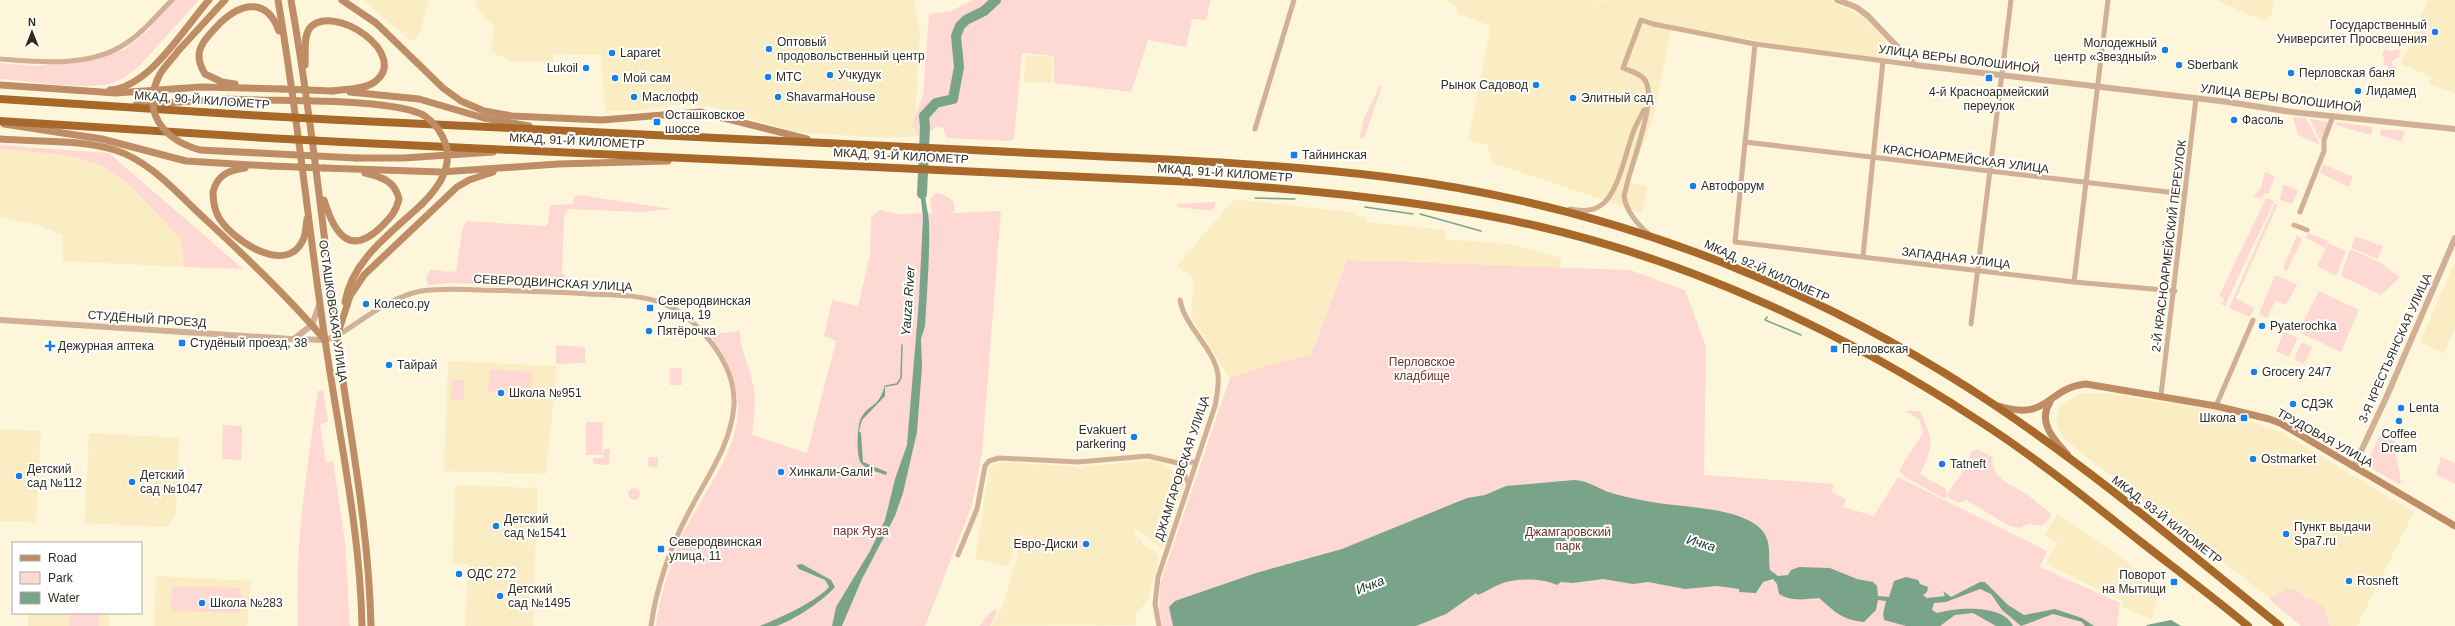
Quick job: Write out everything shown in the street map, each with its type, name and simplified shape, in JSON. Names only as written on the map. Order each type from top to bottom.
[{"type":"highway","name":"МКАД, 90-Й КИЛОМЕТР","points":[[0,99],[404,123]]},
{"type":"highway","name":"МКАД, 91-Й КИЛОМЕТР","points":[[0,121],[342,142],[908,168],[1193,182],[1299,189],[1386,199],[1458,210],[1539,227],[1610,246],[1682,270],[1746,295],[1811,325],[1906,375],[1978,420],[2025,453],[2248,626]]},
{"type":"highway","name":"МКАД, 91-Й КИЛОМЕТР","points":[[404,123],[1194,160],[1294,168],[1389,178],[1462,189]]},
{"type":"highway","name":"МКАД, 92-Й КИЛОМЕТР","points":[[1462,189],[1544,206],[1654,238],[1755,276],[1820,306],[1888,341],[1990,402],[2038,436]]},
{"type":"highway","name":"МКАД, 93-Й КИЛОМЕТР","points":[[2038,436],[2280,626]]},
{"type":"main road","points":[[88,91],[124,87],[140,80],[210,0]]},
{"type":"main road","points":[[225,0],[179,50],[160,74],[154,88],[153,101],[155,114],[171,138],[183,145],[200,150],[356,158],[404,158],[526,150]]},
{"type":"main road","name":"ОСТАШКОВСКАЯ УЛИЦА","points":[[278,0],[291,77],[325,340],[356,532],[362,626]]},
{"type":"main road","name":"ОСТАШКОВСКАЯ УЛИЦА","points":[[291,0],[305,81],[319,182],[337,336],[366,531],[371,626]]},
{"type":"main road","points":[[342,0],[376,24],[443,88],[461,101],[484,111]]},
{"type":"main road","points":[[255,88],[212,78],[205,74],[199,57],[201,46],[208,36],[233,9],[250,1],[264,4],[275,17],[291,77]]},
{"type":"main road","points":[[305,81],[306,38],[309,29],[319,18],[334,15],[341,16],[376,41],[382,49],[385,63],[382,74],[373,84],[343,91]]},
{"type":"main road","points":[[0,85],[131,93],[201,87],[343,91],[396,95],[453,107],[512,116],[602,120],[700,112],[818,142]]},
{"type":"main road","points":[[111,106],[224,99],[398,107],[425,116],[439,129],[444,139],[448,157],[440,181],[422,204],[360,265],[348,285],[337,336]]},
{"type":"main road","points":[[453,107],[484,118],[547,129]]},
{"type":"main road","points":[[0,124],[102,139],[186,161],[356,171],[441,172],[558,164],[714,159]]},
{"type":"main road","points":[[0,140],[98,146],[129,156],[162,178],[275,284],[325,340]]},
{"type":"main road","points":[[270,166],[231,171],[221,176],[215,185],[213,200],[218,216],[243,242],[261,253],[272,256],[290,252],[298,247],[303,240],[305,230],[307,196]]},
{"type":"main road","points":[[341,321],[350,296],[364,275],[443,199],[468,180],[515,168]]},
{"type":"main road","points":[[319,182],[333,225],[344,238],[352,242],[359,242],[375,233],[392,216],[399,199],[392,184],[383,178],[356,171]]},
{"type":"main road","name":"ТРУДОВАЯ УЛИЦА","points":[[1990,402],[2012,410],[2028,411],[2055,398],[2071,387],[2086,384],[2161,396],[2257,415],[2280,423],[2455,526]]},
{"type":"main road","points":[[2055,398],[2046,414],[2050,433],[2083,470]]},
{"type":"street","points":[[0,59],[58,62],[86,59],[110,52],[128,42],[172,0]]},
{"type":"street","points":[[1255,129],[1294,0]]},
{"type":"street","points":[[1837,0],[1856,7],[1868,16],[1915,65]]},
{"type":"street","points":[[1971,324],[2011,0]]},
{"type":"street","points":[[2074,282],[2108,0]]},
{"type":"street","name":"УЛИЦА ВЕРЫ ВОЛОШИНОЙ","points":[[1646,106],[1646,81],[1638,74],[1623,68],[1641,20],[1653,24],[1755,44],[2332,116],[2455,129]]},
{"type":"street","points":[[1745,142],[1755,44]]},
{"type":"street","points":[[1863,256],[1883,61]]},
{"type":"street","name":"2-Й КРАСНОАРМЕЙСКИЙ ПЕРЕУЛОК","points":[[2161,396],[2175,291],[2196,98]]},
{"type":"street","points":[[1544,206],[1580,211],[1591,210],[1600,206],[1612,191],[1634,129],[1646,106]]},
{"type":"street","points":[[1646,106],[1642,133],[1624,196],[1626,204],[1636,222],[1654,238]]},
{"type":"street","points":[[2300,212],[2324,151],[2324,140],[2332,116]]},
{"type":"street","name":"КРАСНОАРМЕЙСКАЯ УЛИЦА","points":[[1745,142],[2185,194]]},
{"type":"street","name":"ЗАПАДНАЯ УЛИЦА","points":[[1745,142],[1735,242],[2074,282],[2175,291]]},
{"type":"street","points":[[2294,225],[2307,230]]},
{"type":"street","name":"3-Я КРЕСТЬЯНСКАЯ УЛИЦА","points":[[2354,466],[2386,398],[2455,238]]},
{"type":"street","name":"СЕВЕРОДВИНСКАЯ УЛИЦА","points":[[325,340],[337,336],[376,311],[400,298],[420,292],[447,289],[535,290],[643,299],[660,302],[677,310],[694,324],[708,339],[726,371],[731,382],[734,406],[720,457],[690,510],[677,539],[662,580],[651,626]]},
{"type":"street","name":"ДЖАМГАРОВСКАЯ УЛИЦА","points":[[1159,626],[1155,604],[1158,577],[1188,482],[1215,406],[1218,375],[1214,362],[1185,315],[1180,300]]},
{"type":"street","points":[[292,339],[312,325],[320,302]]},
{"type":"street","name":"СТУДЁНЫЙ ПРОЕЗД","points":[[0,320],[325,340]]},
{"type":"street","points":[[2216,406],[2253,320]]},
{"type":"street","points":[[958,556],[977,509],[985,466],[990,461],[999,458],[1078,462],[1148,456],[1178,463],[1195,462]]},
{"type":"street","points":[[1178,463],[1188,482]]},
{"type":"shaded area","points":[[364,0],[429,0],[419,35],[412,42]]},
{"type":"shaded area","points":[[477,0],[914,0],[920,31],[915,120],[913,125],[918,135],[925,136],[885,138],[794,132],[708,106],[675,105],[633,111],[605,111],[601,55],[554,54],[553,62],[514,62],[491,52],[494,27],[476,7]]},
{"type":"shaded area","points":[[1445,0],[1598,0],[1604,2],[1605,0],[1828,0],[1864,17],[1890,45],[1889,59],[1775,44],[1672,26],[1653,118],[1629,182],[1647,186],[1642,213],[1493,163],[1487,145],[1468,141],[1491,26],[1459,14],[1457,8]]},
{"type":"shaded area","points":[[2215,0],[2274,0],[2273,10],[2267,22]]},
{"type":"shaded area","name":"Государственный Университет Просвещения","points":[[2428,0],[2455,0],[2455,93],[2429,84],[2432,77],[2401,64]]},
{"type":"shaded area","points":[[1026,55],[1053,57],[1051,83],[1024,82]]},
{"type":"shaded area","points":[[0,149],[66,155],[102,166],[131,186],[181,239],[184,267],[63,261],[62,235],[38,225],[0,217]]},
{"type":"shaded area","points":[[1234,199],[1357,213],[1358,216],[1366,217],[1366,222],[1446,230],[1445,239],[1510,244],[1561,258],[1561,268],[1347,260],[1311,355],[1264,366],[1230,378],[1191,317],[1194,279],[1177,266]]},
{"type":"shaded area","points":[[2455,262],[2455,328],[2444,353],[2420,342]]},
{"type":"shaded area","name":"Школа №951","points":[[448,361],[557,366],[546,474],[444,471]]},
{"type":"shaded area","points":[[2082,393],[2108,393],[2216,411],[2277,430],[2414,512],[2357,626],[2306,626],[2079,451],[2062,436],[2056,420],[2060,406]]},
{"type":"shaded area","name":"Детский сад №112","points":[[0,429],[41,431],[36,522],[0,521]]},
{"type":"shaded area","name":"Детский сад №1047","points":[[89,433],[179,438],[176,513],[167,527],[85,523]]},
{"type":"shaded area","points":[[1153,460],[1164,464],[1185,483],[1180,498],[1176,503],[1162,550],[1135,528],[1135,537],[1142,540],[1142,544],[1156,552],[1159,559],[1148,599],[1136,615],[1135,625],[991,626],[1004,602],[1023,535],[1018,537],[1008,566],[975,559],[990,465],[1004,462],[1081,467]]},
{"type":"shaded area","name":"Детский сад №1541","points":[[455,485],[537,488],[537,518],[539,521],[536,531],[533,626],[465,626],[468,564],[453,563]]},
{"type":"shaded area","points":[[2057,515],[2097,540],[2160,586],[2152,619],[2121,607],[2124,602],[2046,564],[2057,542],[2044,535]]},
{"type":"shaded area","name":"Школа №283","points":[[156,576],[251,581],[247,626],[154,626]]},
{"type":"shaded area","points":[[28,614],[109,614],[109,626],[28,626]]},
{"type":"green space","points":[[175,0],[199,0],[139,66],[127,76],[113,83],[73,86],[0,79],[0,63],[34,66],[60,63],[124,50],[150,29],[151,22]]},
{"type":"green space","points":[[973,0],[1211,0],[1206,20],[1192,19],[1186,47],[1148,40],[1131,92],[1054,83],[1054,56],[1022,53],[1014,139],[1009,141],[947,138],[943,128],[936,127],[930,132],[929,136],[918,135],[912,125],[923,95],[929,14],[951,11]]},
{"type":"green space","points":[[2384,49],[2391,51],[2398,49],[2400,51],[2399,57],[2392,61],[2392,64],[2396,68],[2396,73],[2393,80],[2388,66],[2383,65],[2384,57],[2382,55]]},
{"type":"green space","points":[[1380,85],[1382,86],[1365,136],[1359,140],[1364,118]]},
{"type":"green space","points":[[2293,117],[2306,118],[2320,145],[2298,135]]},
{"type":"green space","points":[[2310,119],[2330,122],[2320,140]]},
{"type":"green space","points":[[2337,122],[2373,127],[2371,135],[2336,125]]},
{"type":"green space","points":[[2381,129],[2405,131],[2401,142],[2380,135]]},
{"type":"green space","points":[[0,145],[109,153],[243,269],[184,267],[181,239],[131,186],[102,166],[66,155],[0,149]]},
{"type":"green space","points":[[2323,164],[2353,177],[2349,187],[2320,173]]},
{"type":"green space","points":[[2265,172],[2275,176],[2268,194],[2264,193],[2262,199],[2253,196],[2261,188]]},
{"type":"green space","points":[[2283,184],[2298,191],[2292,204],[2280,200]]},
{"type":"green space","name":"парк Яуза","points":[[939,193],[946,196],[953,202],[955,209],[954,213],[1001,211],[982,453],[972,505],[925,626],[656,626],[660,601],[678,545],[689,522],[723,462],[735,430],[738,413],[737,396],[730,373],[712,338],[714,334],[740,331],[741,343],[754,387],[755,408],[752,435],[807,453],[836,341],[824,336],[832,300],[858,306],[870,255],[871,218],[880,210],[897,214],[932,213],[930,199],[934,194]]},
{"type":"green space","points":[[579,195],[672,209],[643,212],[568,209],[564,217],[562,273],[571,278],[592,280],[597,282],[600,286],[596,288],[451,283],[428,285],[426,277],[430,270],[449,272],[456,271],[463,227],[466,221],[545,226],[548,223],[550,205],[572,204],[574,197]]},
{"type":"green space","points":[[2266,198],[2274,201],[2225,306],[2221,304],[2224,298],[2219,296]]},
{"type":"green space","points":[[1216,202],[1214,209],[1210,211],[1177,207],[1177,204]]},
{"type":"green space","points":[[2275,203],[2278,204],[2236,298],[2254,308],[2250,317],[2229,308]]},
{"type":"green space","points":[[2308,233],[2328,241],[2325,248],[2306,238]]},
{"type":"green space","points":[[2297,235],[2302,239],[2287,271],[2283,268]]},
{"type":"green space","points":[[2355,236],[2383,246],[2378,259],[2351,248]]},
{"type":"green space","points":[[2328,243],[2346,251],[2336,276],[2317,266]]},
{"type":"green space","points":[[2350,249],[2379,262],[2400,277],[2381,295],[2341,276]]},
{"type":"green space","name":"Джамгаровский парк","points":[[1347,260],[1630,270],[1685,290],[1706,347],[1704,475],[1834,484],[1831,492],[1846,499],[1843,507],[1874,516],[1898,477],[2047,551],[2040,567],[2120,603],[2117,626],[1162,626],[1159,610],[1160,584],[1230,378],[1264,366],[1311,355]]},
{"type":"green space","points":[[2275,275],[2297,284],[2286,305],[2275,301],[2267,318],[2259,314]]},
{"type":"green space","points":[[2319,291],[2359,310],[2341,352],[2298,332]]},
{"type":"green space","points":[[2284,332],[2298,338],[2289,357],[2276,351]]},
{"type":"green space","points":[[2302,342],[2312,347],[2304,364],[2294,359]]},
{"type":"green space","points":[[556,345],[585,347],[585,363],[556,364]]},
{"type":"green space","points":[[670,368],[682,368],[682,385],[670,385]]},
{"type":"green space","points":[[490,369],[533,372],[531,395],[488,392]]},
{"type":"green space","points":[[452,379],[464,380],[464,400],[451,400]]},
{"type":"green space","points":[[323,390],[328,422],[320,424],[326,462],[333,461],[345,541],[350,626],[298,626],[297,596],[302,508],[318,391]]},
{"type":"green space","points":[[1906,411],[1920,411],[1930,436],[1930,449],[1920,474],[1946,489],[1947,497],[1943,498],[1905,477],[1899,470],[1923,433],[1920,420]]},
{"type":"green space","points":[[586,422],[603,422],[602,455],[586,455]]},
{"type":"green space","points":[[223,425],[242,426],[241,460],[222,459]]},
{"type":"green space","points":[[2380,434],[2401,445],[2396,456],[2401,481],[2400,485],[2366,465]]},
{"type":"green space","points":[[603,449],[610,449],[609,465],[593,464],[593,458],[603,458]]},
{"type":"green space","points":[[1978,449],[1992,457],[1995,471],[1999,476],[2009,484],[2028,495],[2050,512],[2051,517],[2042,526],[2028,524],[2020,528],[2009,526],[1966,500],[1958,503],[1949,498],[1947,494],[1961,474],[1972,451]]},
{"type":"green space","points":[[649,457],[658,457],[658,468],[647,466]]},
{"type":"green space","points":[[2441,457],[2455,463],[2455,484],[2436,474]]},
{"type":"green space","points":[[634,488],[638,490],[640,494],[638,498],[634,500],[630,498],[628,494],[630,490]]},
{"type":"green space","points":[[172,586],[241,588],[240,613],[171,611]]},
{"type":"green space","points":[[2287,588],[2304,594],[2303,596],[2309,600],[2310,598],[2325,608],[2330,626],[2301,626],[2269,599]]},
{"type":"green space","points":[[996,608],[997,612],[990,626],[980,626],[985,618]]},
{"type":"green space","points":[[69,614],[100,614],[99,626],[69,626]]},
{"type":"water","points":[[921,180],[927,180],[925,195],[929,222],[929,248],[925,326],[921,339],[922,367],[917,432],[903,493],[895,516],[862,579],[842,626],[832,626],[836,607],[870,551],[885,520],[895,479],[907,445],[919,300],[923,218],[920,190]]},
{"type":"water","points":[[885,384],[885,396],[862,420],[859,431],[861,433],[863,462],[887,472],[886,475],[869,469],[863,465],[859,460],[858,454],[859,427],[861,418],[880,397]]},
{"type":"water","name":"Ичка","points":[[1574,480],[1588,483],[1608,492],[1654,503],[1721,511],[1737,515],[1750,521],[1761,529],[1767,538],[1770,570],[1778,576],[1788,575],[1791,570],[1799,567],[1830,568],[1857,579],[1873,582],[1877,586],[1878,596],[1889,597],[1894,581],[1906,577],[1918,580],[1920,584],[1928,587],[1927,592],[1923,595],[1927,598],[1945,596],[1943,591],[1951,597],[1980,582],[1985,582],[2008,605],[2024,615],[2055,609],[2082,618],[2094,626],[2085,626],[2082,622],[2053,614],[2021,626],[2002,610],[1991,594],[1980,589],[1946,602],[1934,603],[1932,610],[1937,613],[1956,609],[1979,609],[1990,611],[2000,614],[2008,619],[2013,626],[1996,626],[1973,613],[1955,615],[1940,626],[1906,626],[1884,620],[1883,614],[1886,601],[1878,600],[1876,610],[1864,622],[1856,621],[1839,614],[1819,598],[1799,599],[1784,597],[1779,594],[1777,584],[1773,579],[1763,582],[1756,593],[1739,592],[1739,589],[1717,586],[1685,589],[1648,582],[1633,584],[1603,579],[1573,583],[1561,582],[1557,585],[1538,580],[1509,581],[1478,595],[1476,593],[1446,614],[1416,626],[1173,626],[1169,607],[1175,601],[1256,573],[1342,549],[1467,498],[1485,495],[1506,486]]},
{"type":"water","points":[[802,564],[831,580],[835,587],[816,604],[791,620],[776,626],[760,626],[806,604],[823,593],[829,587],[825,580],[799,569],[796,565]]},
{"type":"water","points":[[2171,620],[2181,626],[2146,626],[2147,625]]},
{"type":"waterway","name":"Yauza River","points":[[922,194],[925,127],[924,116],[936,103],[953,99],[959,67],[956,36],[960,26],[966,20],[984,11],[996,0]]},
{"type":"waterway","points":[[1255,198],[1295,199]]},
{"type":"waterway","points":[[1365,207],[1413,214]]},
{"type":"waterway","points":[[1420,214],[1481,231]]},
{"type":"waterway","points":[[1767,317],[1765,320],[1801,335]]},
{"type":"waterway","points":[[886,386],[897,384],[901,378],[902,345]]},
{"type":"place","name":"Государственный Университет Просвещения","points":[[2435,32]]},
{"type":"place","name":"Оптовый продовольственный центр","points":[[769,49]]},
{"type":"place","name":"Молодежный центр «Звездный»","points":[[2165,50]]},
{"type":"place","name":"Laparet","points":[[612,53]]},
{"type":"place","name":"Sberbank","points":[[2179,65]]},
{"type":"place","name":"Lukoil","points":[[586,68]]},
{"type":"place","name":"Перловская баня","points":[[2291,73]]},
{"type":"place","name":"Учкудук","points":[[830,75]]},
{"type":"place","name":"МТС","points":[[768,77]]},
{"type":"place","name":"Мой сам","points":[[615,78]]},
{"type":"place","name":"4-й Красноармейский переулок","points":[[1989,78]]},
{"type":"place","name":"Рынок Садовод","points":[[1536,85]]},
{"type":"place","name":"Лидамед","points":[[2358,91]]},
{"type":"place","name":"Маслофф","points":[[634,97]]},
{"type":"place","name":"ShavarmaHouse","points":[[778,97]]},
{"type":"place","name":"Элитный сад","points":[[1573,98]]},
{"type":"place","name":"Фасоль","points":[[2234,120]]},
{"type":"place","name":"Осташковское шоссе","points":[[657,122]]},
{"type":"place","name":"Тайнинская","points":[[1294,155]]},
{"type":"place","name":"Автофорум","points":[[1693,186]]},
{"type":"place","name":"Колесо.ру","points":[[366,304]]},
{"type":"place","name":"Северодвинская улица, 19","points":[[650,308]]},
{"type":"place","name":"Pyaterochka","points":[[2262,326]]},
{"type":"place","name":"Пятёрочка","points":[[649,331]]},
{"type":"place","name":"Студёный проезд, 38","points":[[182,343]]},
{"type":"place","name":"Дежурная аптека","points":[[50,346]]},
{"type":"place","name":"Перловская","points":[[1834,349]]},
{"type":"place","name":"Тайрай","points":[[389,365]]},
{"type":"place","name":"Grocery 24/7","points":[[2254,372]]},
{"type":"place","name":"Школа №951","points":[[501,393]]},
{"type":"place","name":"СДЭК","points":[[2293,404]]},
{"type":"place","name":"Lenta","points":[[2401,408]]},
{"type":"place","name":"Школа","points":[[2244,418]]},
{"type":"place","name":"Coffee Dream","points":[[2399,421]]},
{"type":"place","name":"Evakuert parkering","points":[[1134,437]]},
{"type":"place","name":"Ostmarket","points":[[2253,459]]},
{"type":"place","name":"Tatneft","points":[[1942,464]]},
{"type":"place","name":"Хинкали-Gали!","points":[[781,472]]},
{"type":"place","name":"Детский сад №112","points":[[19,476]]},
{"type":"place","name":"Детский сад №1047","points":[[132,482]]},
{"type":"place","name":"Детский сад №1541","points":[[496,526]]},
{"type":"place","name":"Пункт выдачи Spa7.ru","points":[[2286,534]]},
{"type":"place","name":"Евро-Диски","points":[[1086,544]]},
{"type":"place","name":"Северодвинская улица, 11","points":[[661,549]]},
{"type":"place","name":"ОДС 272","points":[[459,574]]},
{"type":"place","name":"Rosneft","points":[[2349,581]]},
{"type":"place","name":"Поворот на Мытищи","points":[[2174,582]]},
{"type":"place","name":"Детский сад №1495","points":[[500,596]]},
{"type":"place","name":"Школа №283","points":[[202,603]]},
{"type":"park label","name":"Перловское кладбище","points":[[1422,369]]}]
